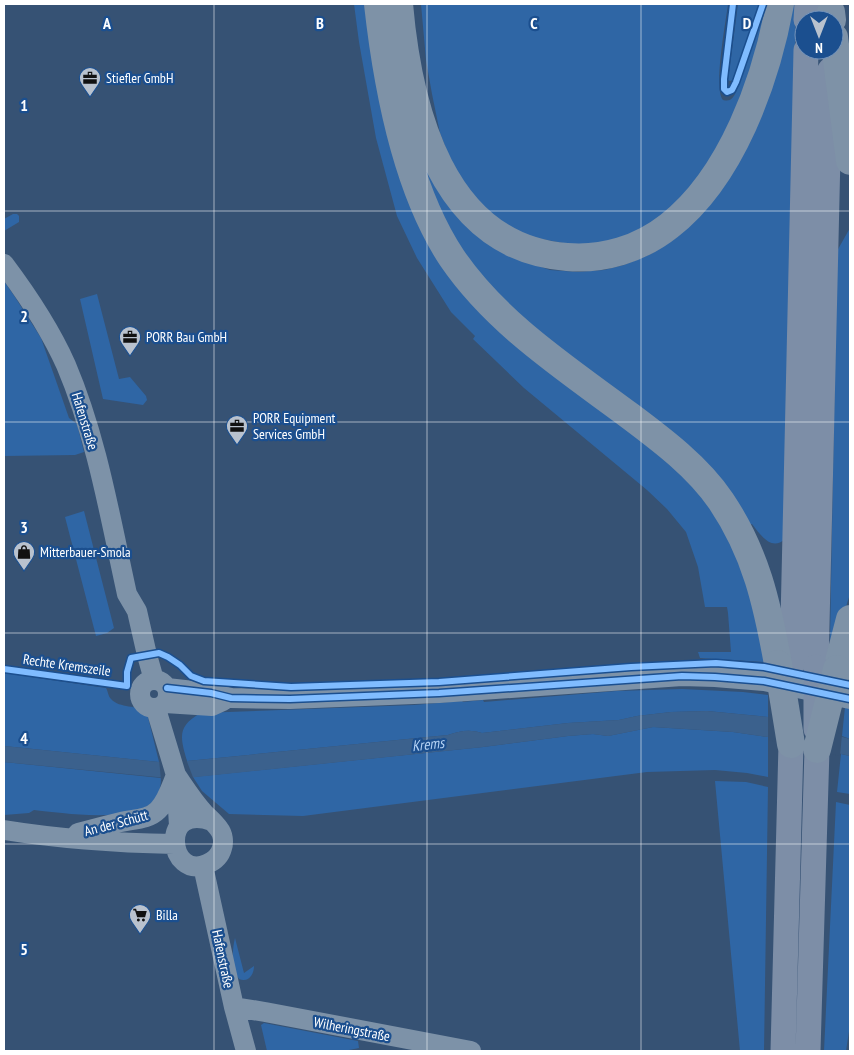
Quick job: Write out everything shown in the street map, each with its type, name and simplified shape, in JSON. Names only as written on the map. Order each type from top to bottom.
[{"type":"highway","points":[[378,4],[388,82],[407,156],[436,230],[452,258],[473,285],[498,312],[549,356],[672,449],[699,474],[720,499],[749,550],[759,575],[770,616],[806,666],[804,746]]},
{"type":"highway","points":[[399,4],[408,63],[426,138],[443,175],[454,193],[478,220],[497,235],[523,248],[552,256],[578,258],[620,252],[646,241],[669,227],[704,190],[724,161],[744,122],[772,42],[780,4]]},
{"type":"highway","points":[[832,60],[850,162]]},
{"type":"highway","points":[[804,746],[806,666],[850,619]]},
{"type":"main road","points":[[806,60],[806,666]]},
{"type":"main road","points":[[806,666],[830,60]]},
{"type":"main road","points":[[783,1051],[789,812],[804,746]]},
{"type":"main road","points":[[804,746],[814,817],[808,1051]]},
{"type":"street","name":"Hafenstraße","points":[[4,264],[50,332],[66,364],[82,406],[99,467],[128,594],[137,611],[176,775],[177,828]]},
{"type":"street","points":[[157,697],[212,706],[231,698],[290,699],[439,693],[682,676],[764,681],[850,699]]},
{"type":"street","name":"Hafenstraße","points":[[176,775],[220,830],[223,838],[220,854],[213,862],[203,866],[234,1007],[246,1051]]},
{"type":"street","name":"An der Schütt","points":[[64,837],[121,822],[142,819],[156,812],[162,805],[176,775]]},
{"type":"street","points":[[203,866],[193,866],[177,854],[177,828],[189,819],[208,817]]},
{"type":"street","name":"An der Schütt","points":[[4,830],[132,843],[177,828]]},
{"type":"street","name":"Wilheringstraße","points":[[234,1007],[471,1051]]},
{"type":"shaded area","points":[[354,4],[370,4],[429,232],[609,410],[705,494],[741,553],[766,662],[700,658],[698,652],[731,652],[728,613],[727,607],[705,607],[698,567],[686,532],[667,509],[647,490],[524,388],[473,339],[475,336],[451,312],[417,258],[397,216],[376,138]]},
{"type":"shaded area","points":[[421,4],[728,4],[719,83],[723,100],[728,100],[736,92],[767,4],[764,41],[716,155],[681,200],[641,231],[617,240],[579,246],[526,236],[503,223],[475,199],[454,169],[440,133],[432,94],[426,60]]},
{"type":"shaded area","points":[[738,4],[760,4],[733,80],[730,81],[728,80]]},
{"type":"shaded area","points":[[790,4],[795,4],[785,539],[775,544],[766,540],[752,524],[747,526],[479,281],[427,190],[405,100],[518,259],[550,270],[578,272],[604,270],[624,265],[651,254],[676,238],[698,217]]},
{"type":"shaded area","points":[[13,214],[19,216],[19,222],[4,231],[4,219]]},
{"type":"shaded area","points":[[850,228],[850,594],[843,616],[832,640],[830,640],[837,251]]},
{"type":"shaded area","points":[[4,281],[41,338],[69,418],[77,424],[84,452],[75,455],[4,456]]},
{"type":"shaded area","points":[[97,294],[119,379],[130,377],[146,396],[147,400],[143,405],[103,399],[80,299]]},
{"type":"shaded area","points":[[84,511],[114,628],[107,633],[96,636],[65,517]]},
{"type":"shaded area","points":[[4,673],[106,688],[110,698],[115,702],[138,708],[147,713],[159,762],[4,746]]},
{"type":"shaded area","points":[[682,689],[768,695],[768,717],[707,711],[671,712],[619,720],[568,723],[482,733],[465,731],[448,735],[187,761],[182,739],[184,728],[193,718],[201,713],[414,705],[483,700],[484,702],[617,691]]},
{"type":"shaded area","points":[[845,707],[850,708],[850,739],[842,736]]},
{"type":"shaded area","points":[[653,727],[733,732],[768,737],[768,777],[715,770],[647,772],[303,816],[229,814],[202,791],[193,777],[483,747],[568,736],[593,734],[608,736]]},
{"type":"shaded area","points":[[841,754],[850,756],[850,794],[837,792]]},
{"type":"shaded area","points":[[4,762],[161,778],[161,785],[157,797],[148,806],[134,811],[118,814],[81,815],[34,810],[29,813],[4,815]]},
{"type":"shaded area","points":[[715,781],[746,782],[768,787],[764,1051],[740,1051]]},
{"type":"shaded area","points":[[836,802],[850,805],[850,1025],[846,1051],[824,1051]]},
{"type":"shaded area","points":[[235,938],[244,973],[254,966],[252,975],[245,980],[239,979],[236,975],[233,964]]},
{"type":"shaded area","points":[[264,1023],[358,1041],[359,1048],[344,1051],[267,1051],[261,1025]]},
{"type":"water","name":"Krems","points":[[707,711],[768,717],[850,739],[850,756],[768,737],[733,732],[653,727],[608,736],[593,734],[568,736],[483,747],[177,779],[4,762],[4,746],[159,762],[177,762],[448,735],[465,731],[482,733],[568,723],[619,720],[671,712]]},
{"type":"pier","points":[[768,714],[842,734],[840,756],[768,740]]},
{"type":"pier","points":[[159,759],[186,759],[194,780],[161,780]]},
{"type":"cycle path","points":[[733,4],[724,79],[724,89],[727,92],[732,90],[736,82],[763,4]]},
{"type":"cycle path","name":"Rechte Kremszeile","points":[[4,669],[127,686],[127,672],[131,658],[159,653],[180,665],[191,676],[204,681],[291,687],[439,682],[631,667],[716,663],[764,667],[850,685]]},
{"type":"cycle path","points":[[167,688],[211,693],[231,698],[290,699],[439,693],[682,676],[764,681],[850,699]]},
{"type":"place","name":"Stiefler GmbH","points":[[90,97]]},
{"type":"place","name":"PORR Bau GmbH","points":[[130,356]]},
{"type":"place","name":"PORR Equipment Services GmbH","points":[[237,445]]},
{"type":"place","name":"Mitterbauer-Smola","points":[[24,571]]},
{"type":"place","name":"Billa","points":[[140,934]]}]
